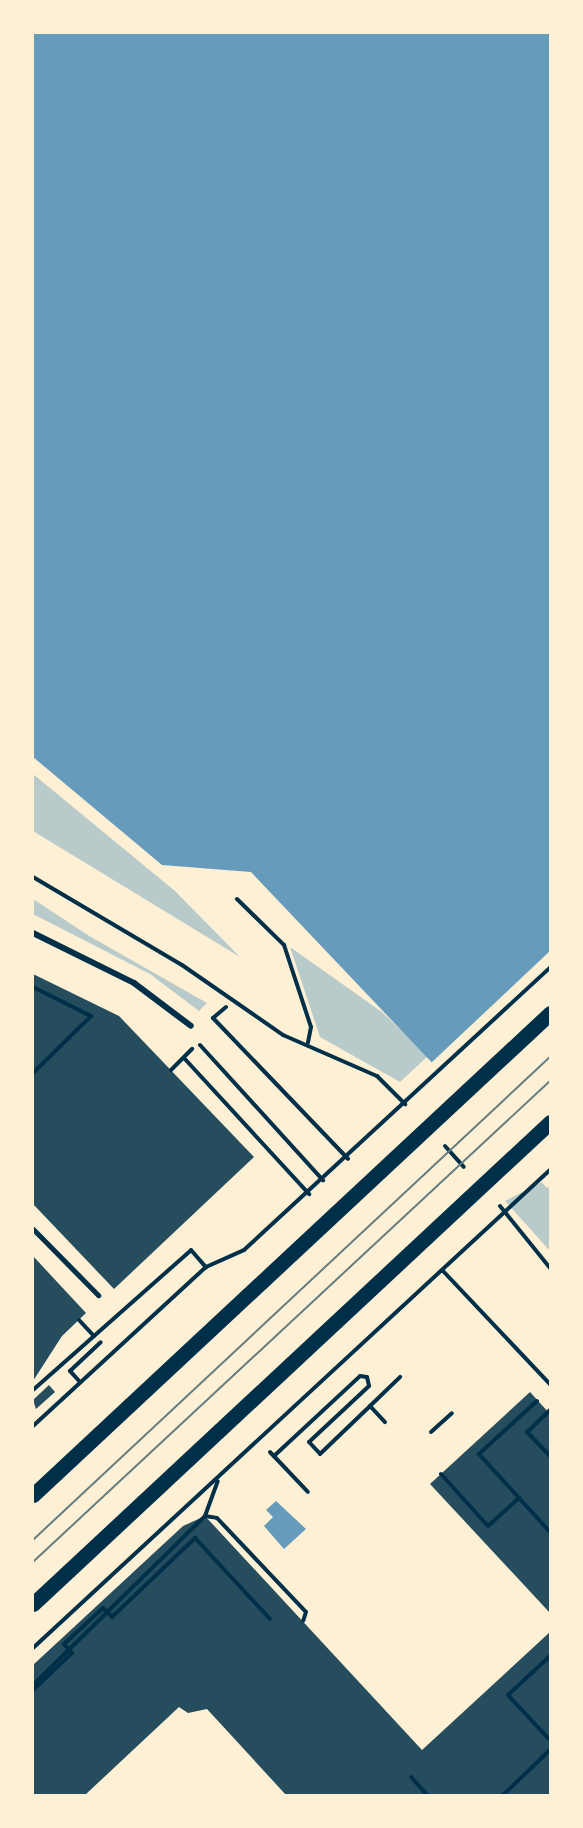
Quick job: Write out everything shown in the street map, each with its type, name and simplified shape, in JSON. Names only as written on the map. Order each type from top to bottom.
[{"type":"main road","points":[[33,1495],[550,1013]]},
{"type":"main road","points":[[33,1604],[550,1122]]},
{"type":"street","points":[[33,933],[134,983],[191,1026]]},
{"type":"street","points":[[33,1229],[98,1295]]},
{"type":"path","points":[[33,877],[191,971],[257,1020],[310,1045],[311,1027],[284,945],[237,899]]},
{"type":"path","points":[[33,1426],[206,1267],[244,1250],[309,1194],[550,968]]},
{"type":"path","points":[[33,987],[91,1016],[33,1073]]},
{"type":"path","points":[[226,1007],[213,1018],[347,1158]]},
{"type":"path","points":[[198,1042],[323,1180]]},
{"type":"path","points":[[184,1058],[309,1194]]},
{"type":"path","points":[[33,1648],[193,1497],[218,1480],[550,1170]]},
{"type":"path","points":[[33,1390],[191,1250],[206,1267]]},
{"type":"path","points":[[443,1271],[550,1384]]},
{"type":"path","points":[[79,1320],[94,1336]]},
{"type":"path","points":[[70,1371],[101,1342]]},
{"type":"path","points":[[63,1364],[80,1382]]},
{"type":"path","points":[[274,1456],[360,1376],[367,1377],[369,1386],[309,1442],[320,1454],[400,1377]]},
{"type":"path","points":[[537,1401],[479,1454],[550,1532]]},
{"type":"path","points":[[370,1406],[385,1422]]},
{"type":"path","points":[[550,1410],[527,1432],[550,1456]]},
{"type":"path","points":[[431,1432],[452,1413]]},
{"type":"path","points":[[270,1452],[308,1492]]},
{"type":"path","points":[[441,1474],[488,1526],[519,1498]]},
{"type":"path","points":[[33,1685],[205,1516],[218,1480]]},
{"type":"path","points":[[205,1516],[217,1518],[306,1612],[303,1621]]},
{"type":"path","points":[[33,1690],[72,1653],[64,1644],[103,1608],[112,1617],[195,1538],[270,1618]]},
{"type":"path","points":[[550,1656],[508,1695],[550,1740]]},
{"type":"path","points":[[503,1795],[550,1750]]},
{"type":"path","points":[[411,1777],[427,1795]]},
{"type":"shaded area","points":[[33,774],[175,891],[240,957],[33,831]]},
{"type":"shaded area","points":[[33,899],[91,937],[207,1003],[199,1011],[150,974],[33,914]]},
{"type":"shaded area","points":[[290,947],[382,1012],[428,1056],[400,1082],[320,1037]]},
{"type":"shaded area","points":[[544,1181],[550,1187],[550,1251],[505,1201]]},
{"type":"water","points":[[33,33],[550,33],[550,1187],[251,872],[162,865],[33,757]]},
{"type":"water","points":[[276,1501],[306,1529],[284,1549],[264,1526],[273,1517],[266,1510]]},
{"type":"pier","points":[[550,951],[550,1186],[547,1188],[431,1063]]},
{"type":"building","points":[[33,974],[119,1016],[254,1157],[114,1289],[33,1204]]},
{"type":"building","points":[[33,1256],[86,1313],[62,1336],[33,1381]]},
{"type":"building","points":[[49,1385],[55,1392],[36,1409],[33,1400]]},
{"type":"building","points":[[530,1392],[550,1414],[550,1613],[430,1484]]},
{"type":"building","points":[[205,1516],[422,1750],[550,1632],[550,1795],[286,1795],[207,1709],[188,1713],[179,1707],[85,1795],[33,1795],[33,1665],[183,1526]]},
{"type":"tram line","points":[[33,1540],[550,1057]]},
{"type":"tram line","points":[[33,1562],[550,1081]]}]
